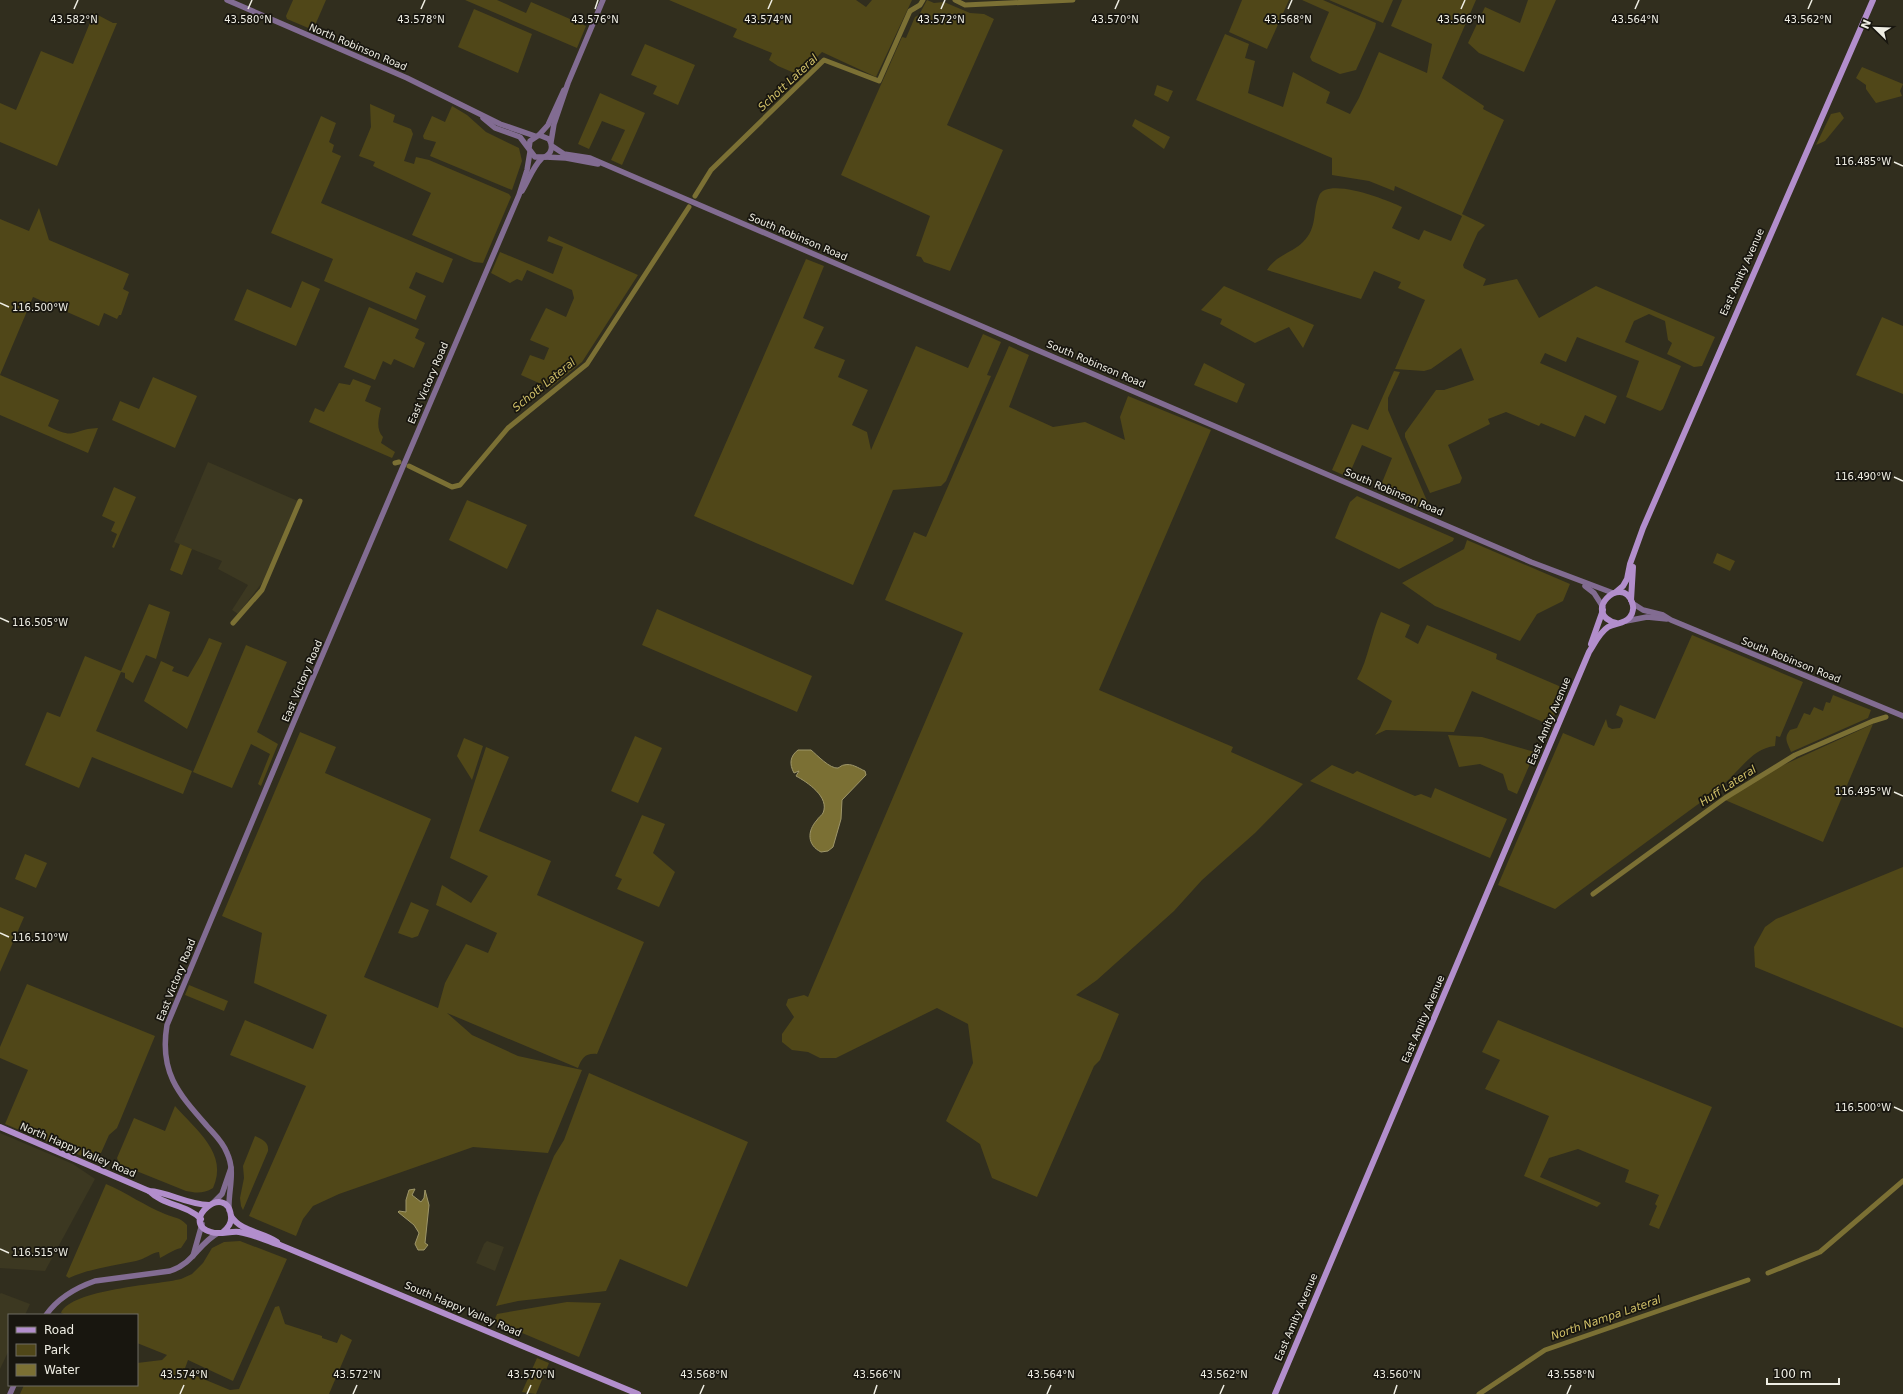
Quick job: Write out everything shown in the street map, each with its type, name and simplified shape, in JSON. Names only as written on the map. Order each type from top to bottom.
[{"type":"main road","name":"East Amity Avenue","points":[[1614,593],[1623,586],[1627,579],[1633,554],[1643,528],[1873,0]]},
{"type":"main road","name":"East Amity Avenue","points":[[1632,602],[1633,554]]},
{"type":"main road","points":[[1614,593],[1625,594],[1632,602],[1632,612],[1626,620],[1616,623],[1607,618],[1603,609],[1604,600],[1614,593]]},
{"type":"main road","name":"East Amity Avenue","points":[[1275,1394],[1589,652],[1603,609]]},
{"type":"main road","name":"East Amity Avenue","points":[[1589,652],[1602,631],[1616,623]]},
{"type":"main road","name":"North Happy Valley Road","points":[[0,1127],[149,1191],[161,1199],[189,1209],[201,1222]]},
{"type":"main road","name":"North Happy Valley Road","points":[[149,1191],[156,1191],[185,1202],[211,1204]]},
{"type":"main road","points":[[211,1204],[221,1204],[230,1212],[241,1226],[270,1237],[280,1244],[240,1232],[208,1231],[201,1222],[203,1210],[211,1204]]},
{"type":"main road","points":[[220,1232],[230,1225],[230,1212]]},
{"type":"main road","name":"South Happy Valley Road","points":[[280,1244],[638,1394]]},
{"type":"street","name":"North Robinson Road","points":[[227,0],[408,78],[512,130],[537,136]]},
{"type":"street","points":[[568,83],[559,98],[548,126],[530,141],[529,150],[534,157],[543,158],[550,153],[554,124],[568,83],[603,0]]},
{"type":"street","name":"North Robinson Road","points":[[480,115],[495,128],[520,137],[529,150]]},
{"type":"street","points":[[537,136],[546,137],[551,144]]},
{"type":"street","name":"South Robinson Road","points":[[551,144],[564,154],[590,158],[1582,583],[1614,593]]},
{"type":"street","name":"East Victory Road","points":[[230,1212],[232,1173],[227,1151],[179,1094],[173,1084],[165,1059],[164,1048],[167,1025],[293,724],[519,195],[527,170],[529,150]]},
{"type":"street","name":"South Robinson Road","points":[[543,158],[566,158],[602,164]]},
{"type":"street","name":"East Victory Road","points":[[519,195],[527,184],[532,169],[543,158]]},
{"type":"street","name":"South Robinson Road","points":[[1582,583],[1594,593],[1603,609]]},
{"type":"street","name":"South Robinson Road","points":[[1632,602],[1643,610],[1663,615],[1671,620],[1903,716]]},
{"type":"street","name":"South Robinson Road","points":[[1626,620],[1647,617],[1671,620]]},
{"type":"street","points":[[211,1204],[222,1194],[231,1168]]},
{"type":"street","points":[[193,1257],[201,1222]]},
{"type":"street","points":[[47,1314],[65,1295],[83,1285],[95,1281],[170,1271],[180,1268],[199,1251],[206,1240],[220,1232]]},
{"type":"shaded area","points":[[208,462],[300,502],[265,579],[238,614],[232,610],[248,585],[218,569],[222,561],[174,542]]},
{"type":"shaded area","points":[[0,1133],[73,1164],[95,1179],[45,1271],[0,1268]]},
{"type":"shaded area","points":[[487,1241],[504,1247],[495,1271],[476,1263],[484,1244]]},
{"type":"shaded area","points":[[1,1293],[30,1304],[25,1314],[8,1314],[8,1352],[0,1369]]},
{"type":"green space","points":[[293,0],[326,0],[313,30],[287,19],[286,16]]},
{"type":"green space","points":[[465,0],[497,0],[526,13],[531,2],[586,26],[577,48]]},
{"type":"green space","points":[[669,0],[856,0],[866,7],[872,0],[912,0],[876,77],[822,52],[799,75],[778,66],[769,60],[772,53],[733,37],[737,29]]},
{"type":"green space","points":[[927,0],[934,3],[944,2],[970,13],[984,14],[994,19],[947,125],[1003,150],[950,271],[924,262],[921,257],[916,256],[930,216],[841,175],[902,37],[906,38],[915,17],[919,15]]},
{"type":"green space","points":[[1242,0],[1289,0],[1267,49],[1229,32]]},
{"type":"green space","points":[[1302,0],[1323,0],[1376,23],[1356,70],[1340,74],[1312,61],[1310,57],[1329,12]]},
{"type":"green space","points":[[1329,0],[1393,0],[1383,23]]},
{"type":"green space","points":[[1402,0],[1476,0],[1442,78],[1484,106],[1483,109],[1504,120],[1462,214],[1485,225],[1478,232],[1463,265],[1464,268],[1486,279],[1483,286],[1517,279],[1539,318],[1596,286],[1715,337],[1702,366],[1694,367],[1667,354],[1672,343],[1668,340],[1665,321],[1649,314],[1634,321],[1625,342],[1681,366],[1663,409],[1660,411],[1626,397],[1639,361],[1577,337],[1566,362],[1545,353],[1540,363],[1617,396],[1605,424],[1585,415],[1575,437],[1541,423],[1539,426],[1506,412],[1488,419],[1490,424],[1448,445],[1462,478],[1460,483],[1430,493],[1405,437],[1405,433],[1436,390],[1444,390],[1474,380],[1461,348],[1431,369],[1424,371],[1395,369],[1425,300],[1398,288],[1401,282],[1374,271],[1361,299],[1267,270],[1279,257],[1299,246],[1308,236],[1313,225],[1319,196],[1324,190],[1333,188],[1358,191],[1402,207],[1392,228],[1419,240],[1424,230],[1451,241],[1462,216],[1395,186],[1394,191],[1369,181],[1332,175],[1332,158],[1196,100],[1225,34],[1249,44],[1245,58],[1255,61],[1248,93],[1283,107],[1293,72],[1330,92],[1326,103],[1350,114],[1359,98],[1379,52],[1427,73],[1432,44],[1391,26]]},
{"type":"green space","points":[[1528,0],[1556,0],[1524,72],[1479,53],[1468,43],[1485,7],[1520,23]]},
{"type":"green space","points":[[474,9],[532,34],[518,73],[458,47]]},
{"type":"green space","points":[[94,13],[113,23],[117,23],[57,166],[0,142],[0,103],[16,110],[41,51],[73,64]]},
{"type":"green space","points":[[645,44],[695,65],[678,105],[653,94],[657,86],[631,75]]},
{"type":"green space","points":[[1862,67],[1903,84],[1900,91],[1902,96],[1876,103],[1866,89],[1866,85],[1856,78]]},
{"type":"green space","points":[[1157,85],[1173,91],[1168,102],[1154,95]]},
{"type":"green space","points":[[600,93],[645,113],[622,165],[611,160],[625,130],[602,121],[589,149],[578,144]]},
{"type":"green space","points":[[370,104],[395,115],[393,122],[411,129],[413,134],[404,161],[414,164],[416,157],[429,160],[509,194],[511,197],[483,263],[474,262],[412,235],[431,193],[373,166],[375,162],[359,156],[371,127]]},
{"type":"green space","points":[[452,106],[467,115],[486,132],[519,148],[522,161],[512,190],[430,156],[436,142],[424,139],[423,136],[432,116],[445,122]]},
{"type":"green space","points":[[1840,112],[1844,118],[1825,141],[1816,145],[1831,114]]},
{"type":"green space","points":[[321,116],[336,123],[329,142],[334,145],[332,152],[341,156],[321,203],[453,259],[443,283],[416,272],[409,288],[426,296],[416,320],[324,281],[333,259],[271,233]]},
{"type":"green space","points":[[1135,119],[1170,137],[1164,149],[1132,126]]},
{"type":"green space","points":[[39,208],[49,240],[129,274],[123,289],[129,292],[121,315],[119,315],[117,319],[104,313],[99,326],[33,297],[0,375],[0,219],[29,231]]},
{"type":"green space","points":[[549,236],[638,275],[582,362],[550,388],[521,375],[530,355],[544,360],[549,348],[530,340],[546,308],[566,317],[574,298],[572,290],[527,270],[522,281],[517,279],[510,283],[491,273],[500,252],[553,274],[563,247],[547,241]]},
{"type":"green space","points":[[806,259],[824,266],[803,318],[824,327],[814,348],[845,360],[838,377],[868,390],[852,425],[867,432],[871,450],[916,346],[968,368],[983,334],[1001,342],[987,375],[991,376],[946,481],[941,486],[893,490],[853,585],[694,516]]},
{"type":"green space","points":[[302,281],[320,289],[296,346],[234,320],[247,289],[291,308]]},
{"type":"green space","points":[[1224,286],[1314,325],[1303,348],[1289,327],[1255,343],[1220,324],[1222,319],[1201,310]]},
{"type":"green space","points":[[369,307],[419,329],[415,338],[425,343],[414,368],[394,359],[391,365],[383,361],[375,380],[344,367]]},
{"type":"green space","points":[[1882,317],[1903,326],[1903,394],[1856,375]]},
{"type":"green space","points":[[1009,346],[1029,355],[1009,407],[1053,427],[1085,422],[1125,440],[1120,417],[1128,396],[1211,430],[1099,690],[1233,747],[1231,752],[1303,784],[1255,833],[1202,880],[1174,911],[1097,980],[1076,995],[1119,1014],[1100,1060],[1094,1066],[1037,1197],[992,1178],[980,1144],[946,1121],[973,1063],[968,1024],[937,1008],[836,1058],[820,1058],[808,1052],[792,1050],[782,1042],[782,1034],[794,1017],[786,1005],[788,999],[804,995],[808,997],[963,633],[885,600],[914,532],[926,537]]},
{"type":"green space","points":[[1204,363],[1245,384],[1237,403],[1194,385]]},
{"type":"green space","points":[[1394,371],[1400,372],[1388,398],[1388,410],[1430,508],[1428,511],[1379,490],[1392,458],[1362,445],[1348,477],[1332,470],[1352,424],[1368,430]]},
{"type":"green space","points":[[0,375],[59,400],[48,426],[64,433],[74,433],[98,428],[88,453],[0,415]]},
{"type":"green space","points":[[153,377],[197,396],[175,448],[112,420],[120,401],[139,409]]},
{"type":"green space","points":[[353,379],[371,386],[365,401],[381,408],[378,424],[379,431],[383,437],[381,443],[395,452],[392,458],[309,422],[315,408],[324,412],[339,383],[350,385]]},
{"type":"green space","points":[[114,487],[136,497],[114,548],[112,547],[117,534],[111,531],[115,522],[102,516]]},
{"type":"green space","points":[[1357,496],[1454,538],[1453,541],[1399,569],[1335,538],[1350,502]]},
{"type":"green space","points":[[467,500],[527,525],[507,569],[449,540]]},
{"type":"green space","points":[[1467,540],[1570,584],[1563,601],[1537,614],[1520,641],[1435,606],[1402,583],[1464,549]]},
{"type":"green space","points":[[180,544],[192,549],[182,575],[170,570]]},
{"type":"green space","points":[[1717,553],[1735,561],[1730,571],[1713,563]]},
{"type":"green space","points":[[149,604],[170,612],[156,659],[146,655],[133,683],[125,678],[125,673],[121,672],[96,731],[192,771],[183,794],[92,757],[79,788],[25,765],[47,712],[60,717],[85,656],[121,671]]},
{"type":"green space","points":[[657,609],[812,676],[797,712],[642,645]]},
{"type":"green space","points":[[1381,612],[1410,625],[1405,637],[1418,644],[1427,625],[1497,654],[1496,659],[1566,689],[1550,725],[1472,691],[1454,732],[1386,730],[1375,735],[1380,728],[1392,701],[1357,679]]},
{"type":"green space","points":[[1692,635],[1803,682],[1780,737],[1776,736],[1775,746],[1758,752],[1712,794],[1555,909],[1498,885],[1563,733],[1594,746],[1606,719],[1608,727],[1612,729],[1620,728],[1623,721],[1622,718],[1616,715],[1620,705],[1655,719]]},
{"type":"green space","points":[[209,638],[222,643],[187,729],[144,701],[161,661],[174,667],[172,671],[188,677]]},
{"type":"green space","points":[[246,645],[287,662],[257,732],[278,744],[261,786],[258,784],[270,754],[251,744],[232,788],[193,772]]},
{"type":"green space","points":[[1833,695],[1871,710],[1868,718],[1791,752],[1786,739],[1790,730],[1797,728],[1804,713],[1810,715],[1814,707],[1823,711],[1826,702],[1830,703]]},
{"type":"green space","points":[[1873,724],[1823,842],[1725,800],[1779,767]]},
{"type":"green space","points":[[300,732],[336,747],[325,773],[431,819],[364,977],[438,1008],[445,983],[466,944],[488,953],[497,933],[436,905],[442,885],[471,903],[488,876],[450,858],[486,747],[509,757],[479,831],[551,861],[537,895],[644,942],[597,1054],[590,1054],[584,1057],[578,1068],[447,1013],[472,1035],[518,1056],[582,1070],[548,1153],[473,1147],[339,1194],[313,1206],[303,1219],[296,1236],[249,1216],[306,1086],[230,1055],[245,1020],[313,1049],[327,1015],[254,983],[262,933],[222,916]]},
{"type":"green space","points":[[1448,735],[1482,737],[1535,752],[1517,794],[1508,790],[1503,774],[1480,764],[1459,767]]},
{"type":"green space","points":[[635,736],[662,748],[638,803],[611,791]]},
{"type":"green space","points":[[464,738],[483,746],[472,780],[457,756]]},
{"type":"green space","points":[[1332,765],[1353,774],[1357,771],[1415,796],[1421,794],[1431,798],[1435,788],[1507,819],[1490,858],[1310,781]]},
{"type":"green space","points":[[642,815],[665,824],[653,853],[675,872],[659,907],[617,889],[622,879],[615,876]]},
{"type":"green space","points":[[25,854],[47,863],[36,888],[15,879]]},
{"type":"green space","points":[[1903,867],[1903,1028],[1755,967],[1754,947],[1765,927],[1776,919]]},
{"type":"green space","points":[[411,902],[429,910],[418,936],[412,938],[398,933]]},
{"type":"green space","points":[[0,907],[24,917],[0,972]]},
{"type":"green space","points":[[27,984],[155,1036],[117,1128],[109,1135],[101,1153],[95,1153],[89,1159],[5,1124],[28,1070],[0,1058],[0,1047]]},
{"type":"green space","points":[[189,985],[228,1001],[224,1011],[185,995]]},
{"type":"green space","points":[[1498,1020],[1712,1107],[1659,1229],[1649,1225],[1657,1206],[1655,1204],[1659,1195],[1625,1182],[1629,1170],[1578,1149],[1549,1158],[1540,1177],[1601,1203],[1597,1207],[1524,1176],[1549,1116],[1485,1089],[1500,1060],[1482,1052]]},
{"type":"green space","points":[[589,1073],[748,1142],[687,1287],[620,1259],[606,1291],[518,1301],[496,1306],[537,1198],[554,1156],[564,1140]]},
{"type":"green space","points":[[175,1106],[208,1143],[214,1153],[217,1164],[217,1176],[213,1188],[206,1191],[196,1193],[186,1191],[119,1164],[117,1158],[134,1118],[165,1131]]},
{"type":"green space","points":[[255,1136],[263,1140],[268,1145],[268,1151],[243,1210],[240,1198],[244,1178],[243,1166]]},
{"type":"green space","points":[[106,1184],[158,1211],[182,1220],[187,1225],[187,1239],[181,1248],[160,1258],[159,1252],[139,1260],[94,1270],[69,1278],[66,1276]]},
{"type":"green space","points":[[240,1241],[287,1259],[233,1381],[188,1360],[184,1371],[230,1390],[239,1389],[275,1307],[279,1306],[285,1324],[322,1336],[322,1338],[337,1343],[341,1334],[352,1340],[329,1394],[20,1394],[24,1386],[138,1386],[138,1363],[162,1360],[167,1355],[138,1343],[138,1314],[61,1313],[68,1305],[81,1298],[97,1293],[181,1279],[192,1274],[203,1263],[212,1248],[224,1242]]},
{"type":"green space","points":[[567,1302],[601,1303],[579,1357],[494,1321],[497,1314]]},
{"type":"green space","points":[[537,1358],[549,1363],[536,1394],[522,1392]]},
{"type":"water","points":[[798,750],[811,750],[835,768],[843,765],[850,765],[865,771],[866,775],[842,800],[841,819],[833,847],[828,851],[821,852],[813,846],[811,842],[811,829],[823,813],[824,807],[823,801],[816,791],[796,776],[799,771],[794,773],[792,770],[791,760],[795,752]]},
{"type":"water","points":[[415,1189],[412,1195],[421,1202],[424,1198],[425,1190],[429,1205],[425,1243],[428,1245],[424,1250],[418,1250],[415,1244],[419,1233],[414,1225],[398,1212],[406,1212],[406,1200],[409,1190]]},
{"type":"waterway","name":"Schott Lateral","points":[[695,196],[711,170],[824,60],[879,81],[910,11],[920,5],[923,0]]},
{"type":"waterway","name":"Schott Lateral","points":[[955,0],[965,5],[1073,0]]},
{"type":"waterway","name":"Schott Lateral","points":[[409,466],[452,487],[460,485],[508,428],[587,364],[689,207]]},
{"type":"waterway","name":"Schott Lateral","points":[[395,463],[399,462]]},
{"type":"waterway","name":"Schott Lateral","points":[[233,623],[262,590],[300,501]]},
{"type":"waterway","name":"Huff Lateral","points":[[1593,894],[1725,798],[1795,755],[1873,721],[1886,717]]},
{"type":"waterway","name":"North Nampa Lateral","points":[[1768,1273],[1820,1252],[1903,1181]]},
{"type":"waterway","name":"North Nampa Lateral","points":[[1479,1394],[1545,1350],[1748,1280]]}]
